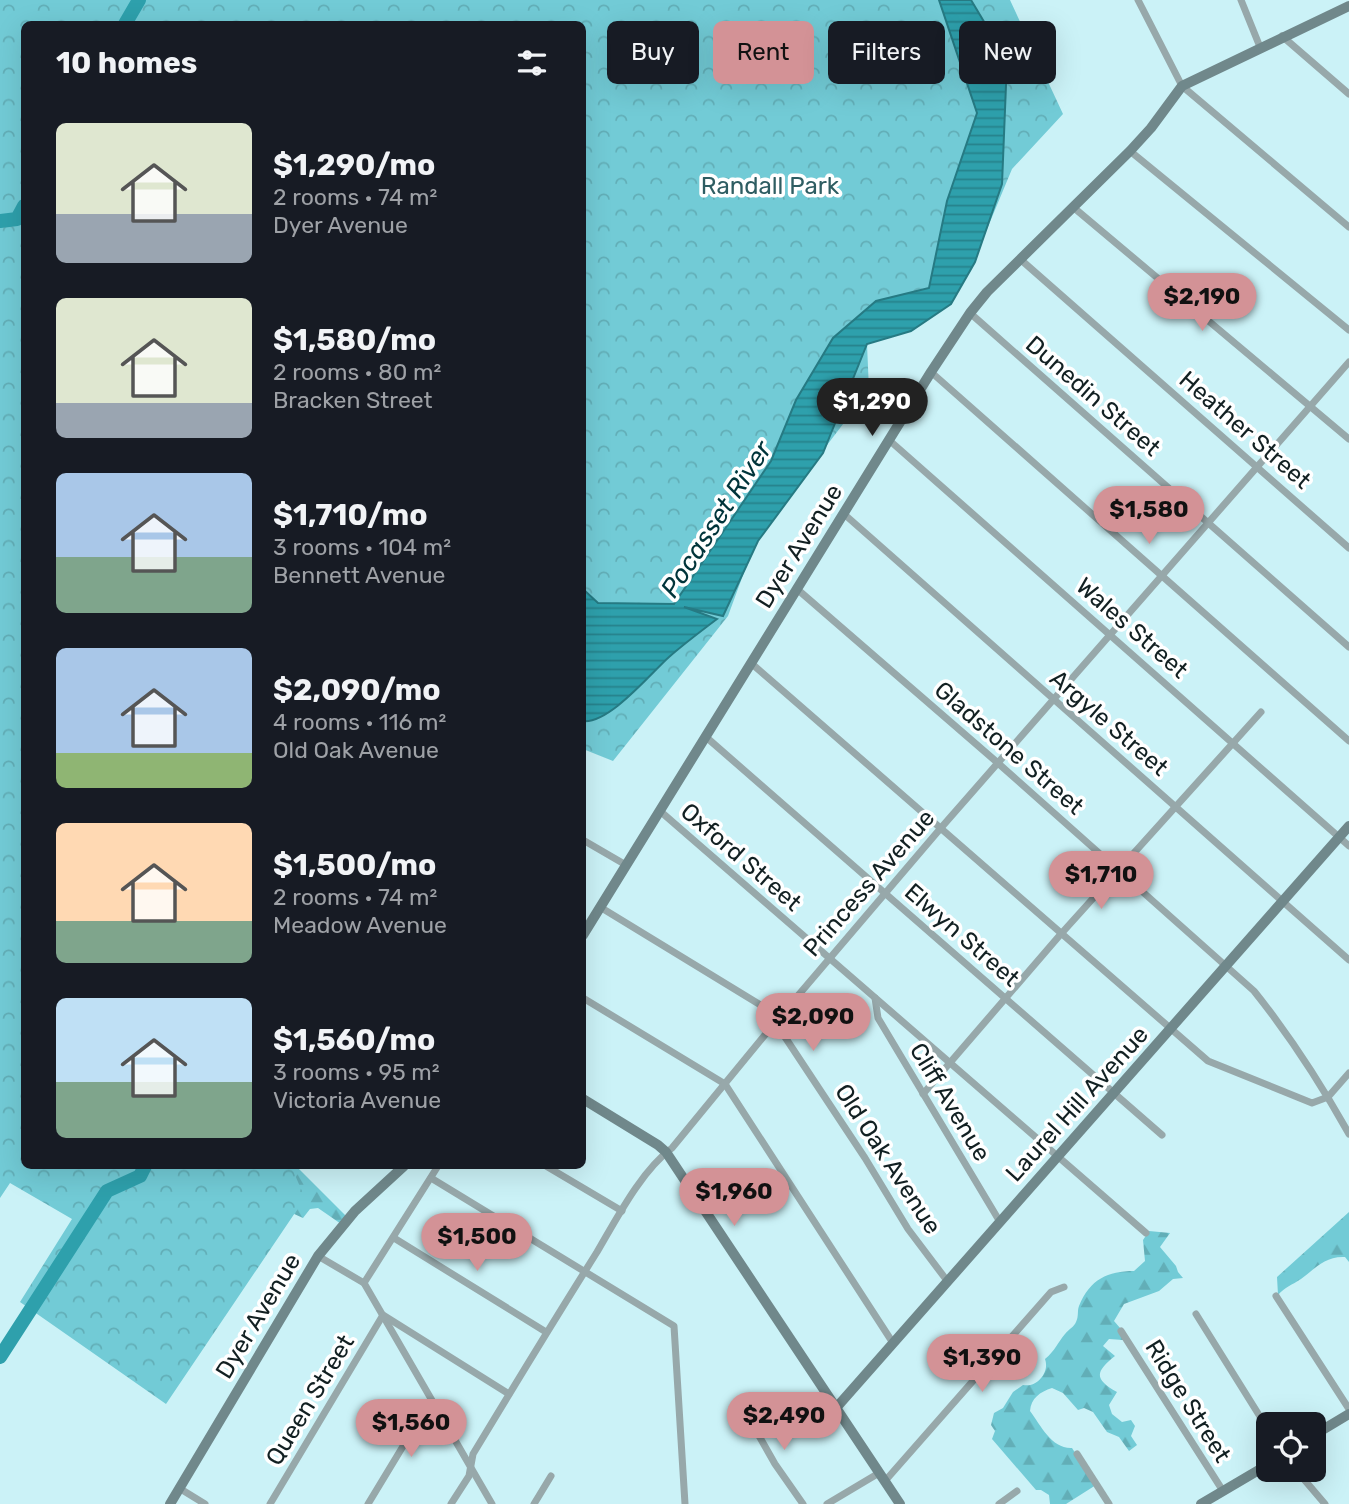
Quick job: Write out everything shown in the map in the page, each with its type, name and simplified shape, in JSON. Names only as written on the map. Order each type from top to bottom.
[{"type":"main road","name":"Dyer Avenue","points":[[586,930],[970,313],[1020,259],[1130,151],[1182,86],[1349,6]]},
{"type":"main road","name":"Laurel Hill Avenue","points":[[836,1408],[1349,826]]},
{"type":"main road","points":[[586,1101],[659,1145],[666,1152],[900,1504]]},
{"type":"main road","name":"Dyer Avenue","points":[[170,1504],[318,1256],[355,1212],[401,1169]]},
{"type":"main road","points":[[1326,1427],[1349,1411]]},
{"type":"main road","points":[[1207,1503],[1256,1472]]},
{"type":"street","points":[[1138,0],[1182,86],[1349,227]]},
{"type":"street","points":[[1241,0],[1264,45]]},
{"type":"street","points":[[1282,36],[1349,94]]},
{"type":"street","points":[[1130,151],[1349,330]]},
{"type":"street","points":[[1073,207],[1349,439]]},
{"type":"street","name":"Heather Street","points":[[1020,259],[1349,548]]},
{"type":"street","name":"Dunedin Street","points":[[970,313],[1349,647]]},
{"type":"street","name":"Princess Avenue","points":[[451,1504],[469,1476],[473,1454],[546,1332],[659,1157],[672,1148],[828,959],[1349,362]]},
{"type":"street","points":[[931,372],[1349,741]]},
{"type":"street","name":"Wales Street","points":[[889,440],[1349,846]]},
{"type":"street","name":"Argyle Street","points":[[844,514],[1349,960]]},
{"type":"street","name":"Gladstone Street","points":[[797,589],[1254,991],[1277,1019],[1349,1134]]},
{"type":"street","points":[[751,663],[1208,1061],[1312,1103],[1328,1097],[1349,1073]]},
{"type":"street","points":[[923,1094],[1060,934],[1261,712]]},
{"type":"street","name":"Elwyn Street","points":[[706,737],[1162,1135]]},
{"type":"street","name":"Oxford Street","points":[[660,811],[948,1064],[1146,1233]]},
{"type":"street","points":[[586,842],[626,865]]},
{"type":"street","name":"Old Oak Avenue","points":[[600,908],[772,1012],[778,1019],[779,1028],[865,1158],[908,1229],[948,1282]]},
{"type":"street","name":"Cliff Avenue","points":[[876,998],[878,1018],[1000,1222]]},
{"type":"street","points":[[586,1000],[724,1084],[893,1343]]},
{"type":"street","points":[[364,1283],[436,1169]]},
{"type":"street","points":[[551,1169],[622,1211]]},
{"type":"street","points":[[431,1178],[674,1326],[685,1504]]},
{"type":"street","points":[[394,1237],[546,1332]]},
{"type":"street","points":[[318,1256],[364,1283],[492,1504]]},
{"type":"street","points":[[827,1504],[882,1477],[1051,1292],[1064,1287]]},
{"type":"street","points":[[1276,1296],[1349,1411]]},
{"type":"street","points":[[1196,1314],[1257,1412]]},
{"type":"street","points":[[383,1315],[509,1394]]},
{"type":"street","name":"Queen Street","points":[[270,1504],[383,1315]]},
{"type":"street","name":"Ridge Street","points":[[1121,1331],[1223,1491]]},
{"type":"street","points":[[368,1504],[431,1400]]},
{"type":"street","points":[[745,1411],[775,1464],[803,1504]]},
{"type":"street","points":[[1077,1454],[1109,1504]]},
{"type":"street","points":[[534,1504],[551,1476]]},
{"type":"street","points":[[1306,1482],[1325,1504]]},
{"type":"street","points":[[179,1488],[205,1504]]},
{"type":"street","points":[[999,1504],[1017,1491]]},
{"type":"green space","name":"Randall Park","points":[[0,0],[1010,0],[1020,21],[959,21],[959,84],[1049,84],[1063,114],[1012,169],[970,270],[938,313],[867,344],[869,390],[757,537],[728,616],[613,761],[586,750],[586,21],[21,21],[21,1169],[292,1169],[305,1198],[166,1404],[20,1302],[72,1219],[10,1183],[0,1198]]},
{"type":"green space","points":[[252,1169],[299,1169],[349,1219],[344,1226],[318,1208],[310,1209],[303,1218],[292,1213]]},
{"type":"green space","points":[[1349,1212],[1349,1262],[1345,1257],[1326,1261],[1278,1295],[1277,1277]]},
{"type":"green space","points":[[1149,1231],[1170,1233],[1160,1247],[1183,1278],[1173,1279],[1159,1291],[1124,1304],[1114,1321],[1127,1336],[1123,1340],[1109,1339],[1103,1346],[1115,1356],[1100,1375],[1104,1383],[1117,1392],[1109,1405],[1112,1414],[1122,1422],[1131,1420],[1135,1426],[1131,1436],[1137,1445],[1129,1451],[1119,1437],[1107,1432],[1093,1412],[1084,1408],[1078,1410],[1063,1393],[1052,1388],[1040,1394],[1032,1402],[1030,1411],[1053,1441],[1072,1448],[1096,1485],[1066,1504],[1050,1504],[1049,1495],[1036,1490],[992,1439],[995,1431],[991,1425],[994,1413],[1003,1408],[1013,1392],[1041,1378],[1046,1369],[1045,1359],[1075,1324],[1083,1297],[1094,1283],[1108,1275],[1134,1271],[1145,1261],[1143,1240]]},
{"type":"shaded area","points":[[939,0],[971,0],[984,21],[959,21],[959,59]]},
{"type":"shaded area","points":[[967,84],[1006,84],[1002,184],[975,262],[951,304],[911,331],[867,344],[823,453],[758,541],[723,616],[684,607],[717,619],[669,657],[617,707],[605,715],[586,721],[586,592],[598,603],[674,604],[771,461],[796,400],[833,338],[876,301],[929,288],[947,201],[977,113]]},
{"type":"waterway","name":"Pocasset River","points":[[127,21],[139,0]]},
{"type":"waterway","name":"Pocasset River","points":[[0,221],[17,219],[21,212]]},
{"type":"waterway","name":"Pocasset River","points":[[0,1357],[107,1191],[140,1176],[144,1169]]}]
